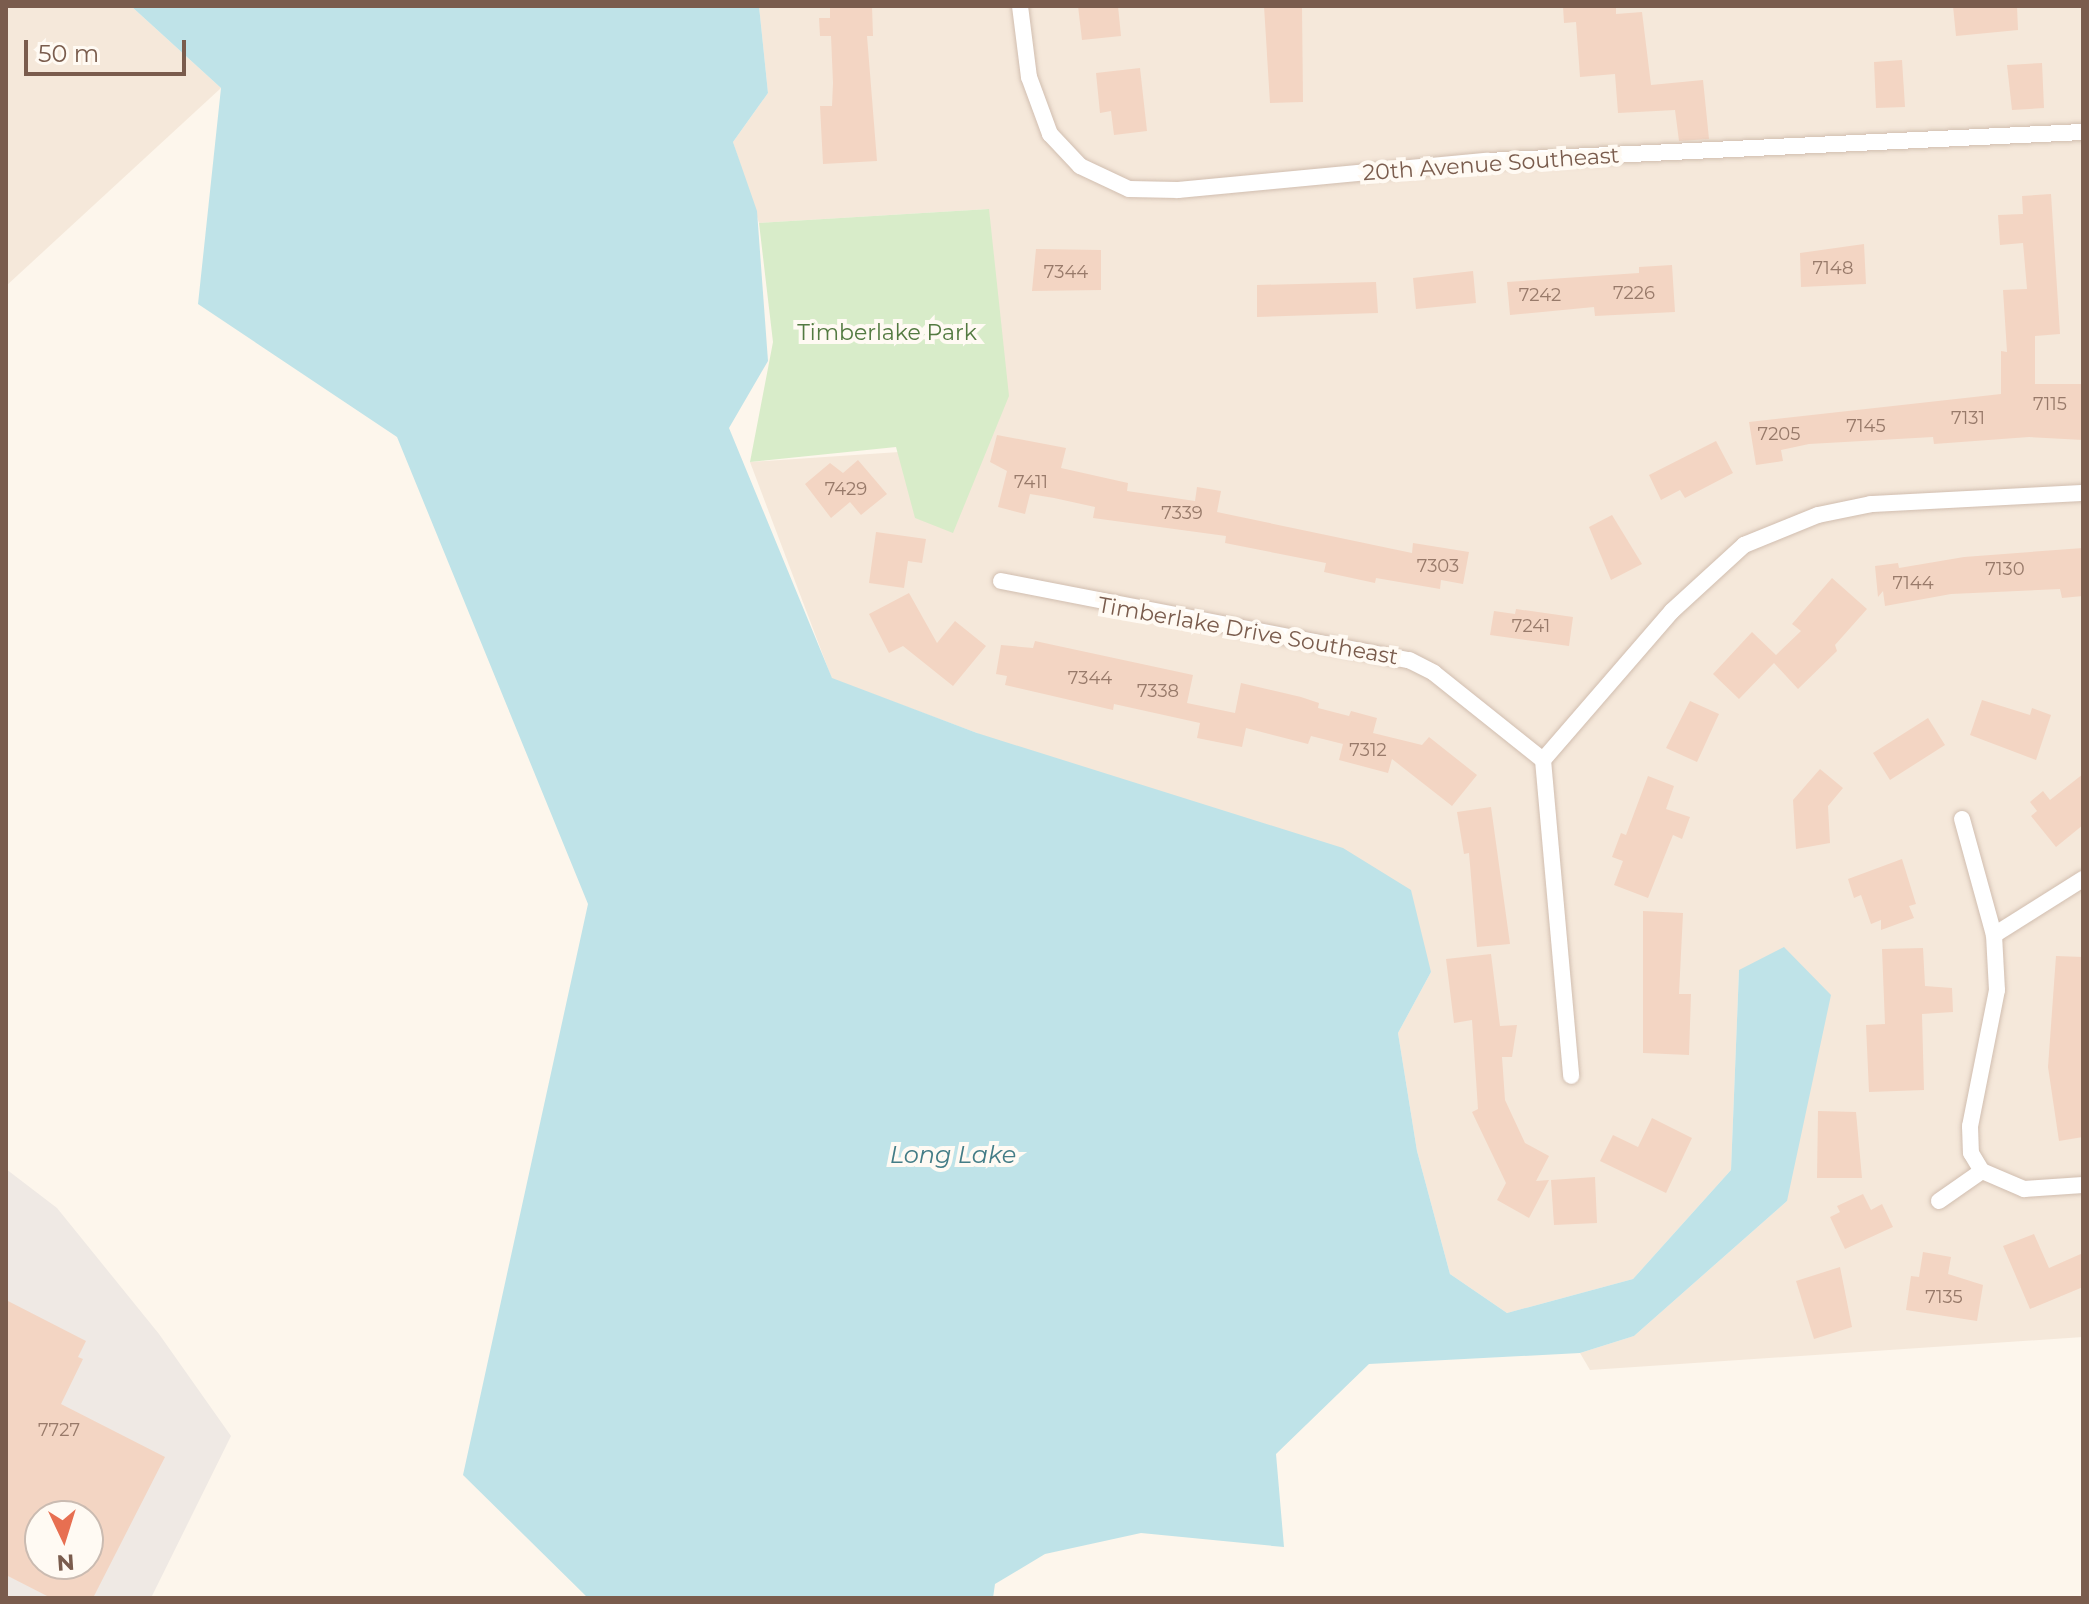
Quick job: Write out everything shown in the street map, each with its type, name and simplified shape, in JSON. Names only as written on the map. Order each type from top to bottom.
[{"type":"street","name":"20th Avenue Southeast","points":[[1020,6],[1029,77],[1050,134],[1080,166],[1129,189],[1178,190],[1487,161],[2083,132]]},
{"type":"street","points":[[1571,1076],[1543,760],[1672,611],[1744,545],[1818,515],[1871,504],[2083,493]]},
{"type":"street","name":"Timberlake Drive Southeast","points":[[1001,581],[1409,660],[1434,673],[1543,760]]},
{"type":"street","points":[[1962,819],[1994,935],[1997,990],[1970,1126],[1971,1153],[1982,1171],[2024,1189],[2083,1185]]},
{"type":"street","points":[[1994,935],[2083,879]]},
{"type":"street","points":[[1939,1201],[1982,1171]]},
{"type":"shaded area","points":[[6,6],[131,6],[221,88],[6,286]]},
{"type":"shaded area","points":[[759,6],[2083,6],[2083,1337],[1590,1370],[1580,1353],[1634,1336],[1787,1201],[1739,970],[1731,1170],[1633,1279],[1507,1313],[1450,1274],[1417,1151],[1398,1033],[1431,972],[977,733],[832,679],[750,462],[988,446],[989,209],[759,223],[733,142],[768,93]]},
{"type":"shaded area","points":[[6,1169],[57,1208],[159,1334],[231,1436],[151,1598],[6,1598]]},
{"type":"green space","name":"Timberlake Park","points":[[989,209],[1009,396],[953,533],[915,518],[896,447],[750,462],[773,342],[759,223]]},
{"type":"water","name":"Long Lake","points":[[131,6],[759,6],[768,93],[733,142],[757,211],[768,361],[729,428],[832,678],[977,733],[1343,848],[1411,890],[1431,972],[1398,1033],[1417,1151],[1450,1274],[1507,1313],[1633,1279],[1731,1170],[1739,970],[1784,947],[1831,995],[1787,1201],[1634,1336],[1580,1353],[1369,1364],[1276,1454],[1284,1547],[1141,1533],[1045,1554],[995,1584],[993,1598],[588,1598],[463,1475],[588,904],[397,437],[198,304],[221,88]]},
{"type":"building","points":[[830,6],[872,6],[873,36],[867,36],[877,161],[823,164],[820,106],[832,106],[833,83],[831,36],[820,36],[819,18],[830,18]]},
{"type":"building","points":[[1078,6],[1118,6],[1121,36],[1082,40]]},
{"type":"building","points":[[1264,6],[1302,6],[1303,102],[1270,103]]},
{"type":"building","points":[[1563,6],[1616,6],[1616,14],[1642,12],[1651,85],[1703,80],[1709,139],[1679,141],[1675,110],[1618,113],[1615,74],[1580,77],[1576,22],[1564,23]]},
{"type":"building","points":[[1953,6],[2017,6],[2018,30],[1956,36]]},
{"type":"building","points":[[1902,60],[1905,107],[1876,108],[1874,62]]},
{"type":"building","points":[[2042,63],[2044,108],[2012,110],[2007,65]]},
{"type":"building","points":[[1140,68],[1147,131],[1114,135],[1111,111],[1100,113],[1096,73]]},
{"type":"building","points":[[2051,194],[2060,334],[2035,336],[2035,384],[2083,384],[2083,440],[2029,437],[1934,444],[1933,437],[1809,444],[1781,450],[1783,461],[1756,465],[1749,422],[2001,394],[2001,351],[2007,352],[2003,290],[2027,289],[2023,243],[2000,245],[1998,215],[2023,214],[2022,196]]},
{"type":"building","points":[[1864,244],[1866,284],[1801,287],[1800,253]]},
{"type":"building","points":[[1036,249],[1101,250],[1101,290],[1032,291]]},
{"type":"building","points":[[1672,265],[1675,312],[1595,316],[1594,307],[1510,315],[1507,282],[1639,273],[1639,267]]},
{"type":"building","points":[[1473,271],[1476,303],[1416,309],[1413,278]]},
{"type":"building","points":[[1376,282],[1378,313],[1257,317],[1257,285]]},
{"type":"building","points":[[997,435],[1066,448],[1061,468],[1128,483],[1127,491],[1195,501],[1197,487],[1221,491],[1217,512],[1412,553],[1413,543],[1469,552],[1463,584],[1441,580],[1440,589],[1376,578],[1375,583],[1324,572],[1326,563],[1225,543],[1226,536],[1093,518],[1095,507],[1030,494],[1025,514],[998,507],[1007,471],[990,462]]},
{"type":"building","points":[[1716,441],[1733,473],[1685,498],[1680,490],[1661,500],[1649,475]]},
{"type":"building","points":[[858,460],[887,494],[861,515],[850,502],[831,518],[805,484],[830,463],[843,473]]},
{"type":"building","points":[[1612,515],[1642,564],[1611,580],[1589,527]]},
{"type":"building","points":[[876,532],[926,539],[922,563],[908,561],[904,588],[869,583]]},
{"type":"building","points":[[2083,548],[2083,596],[2062,598],[2060,589],[1951,594],[1885,606],[1883,591],[1878,597],[1875,566],[1898,563],[1899,568],[1964,557]]},
{"type":"building","points":[[1832,578],[1867,609],[1835,645],[1837,651],[1798,689],[1774,663],[1739,699],[1713,674],[1752,632],[1776,655],[1801,631],[1792,624]]},
{"type":"building","points":[[909,593],[937,643],[955,621],[986,646],[953,686],[903,646],[889,653],[869,614]]},
{"type":"building","points":[[1516,609],[1573,617],[1569,646],[1490,635],[1494,611],[1515,614]]},
{"type":"building","points":[[1035,641],[1193,675],[1187,703],[1235,713],[1241,683],[1301,697],[1319,703],[1318,708],[1349,716],[1351,711],[1377,718],[1373,733],[1422,745],[1429,737],[1477,775],[1452,806],[1392,759],[1388,773],[1339,760],[1343,744],[1311,736],[1308,744],[1246,728],[1242,747],[1197,738],[1200,723],[1114,704],[1113,710],[1005,685],[1007,676],[996,674],[1001,645],[1033,648]]},
{"type":"building","points":[[1982,700],[2030,715],[2032,708],[2051,715],[2036,760],[1970,735]]},
{"type":"building","points":[[1690,701],[1719,714],[1697,762],[1666,748]]},
{"type":"building","points":[[1928,718],[1945,745],[1890,780],[1873,753]]},
{"type":"building","points":[[1820,769],[1843,788],[1828,806],[1830,843],[1796,849],[1793,800]]},
{"type":"building","points":[[2083,774],[2083,825],[2056,847],[2031,816],[2037,811],[2030,802],[2043,791],[2050,800]]},
{"type":"building","points":[[1648,776],[1674,786],[1666,809],[1690,817],[1682,839],[1673,835],[1648,898],[1614,885],[1623,861],[1612,857],[1621,833],[1626,835]]},
{"type":"building","points":[[1491,807],[1510,944],[1477,947],[1469,853],[1464,854],[1457,812]]},
{"type":"building","points":[[1902,859],[1916,904],[1909,906],[1914,918],[1881,930],[1881,920],[1871,924],[1861,895],[1854,898],[1848,879]]},
{"type":"building","points":[[1643,911],[1683,913],[1679,994],[1691,994],[1689,1055],[1643,1053]]},
{"type":"building","points":[[1923,948],[1925,986],[1952,988],[1953,1012],[1922,1014],[1924,1090],[1869,1092],[1866,1025],[1885,1024],[1882,949]]},
{"type":"building","points":[[1491,954],[1500,1026],[1517,1025],[1512,1057],[1502,1057],[1505,1100],[1525,1143],[1549,1156],[1536,1181],[1549,1180],[1529,1218],[1497,1200],[1506,1183],[1472,1112],[1478,1109],[1472,1020],[1454,1023],[1446,959]]},
{"type":"building","points":[[2056,956],[2083,957],[2083,1137],[2059,1141],[2048,1067]]},
{"type":"building","points":[[1818,1111],[1856,1112],[1862,1178],[1817,1178]]},
{"type":"building","points":[[1652,1118],[1692,1138],[1666,1193],[1600,1161],[1613,1135],[1638,1147]]},
{"type":"building","points":[[1595,1177],[1597,1223],[1554,1225],[1551,1180]]},
{"type":"building","points":[[1863,1194],[1871,1210],[1882,1204],[1893,1227],[1845,1249],[1830,1217],[1840,1212],[1837,1206]]},
{"type":"building","points":[[2034,1234],[2049,1268],[2083,1253],[2083,1287],[2030,1309],[2003,1246]]},
{"type":"building","points":[[1923,1252],[1951,1257],[1948,1274],[1983,1285],[1977,1321],[1906,1310],[1911,1276],[1919,1277]]},
{"type":"building","points":[[1840,1267],[1852,1327],[1814,1339],[1796,1281]]},
{"type":"building","points":[[6,1300],[86,1341],[78,1357],[83,1359],[61,1404],[165,1457],[104,1576],[104,1500],[24,1500],[24,1580],[102,1580],[93,1598],[51,1598],[6,1575]]}]
